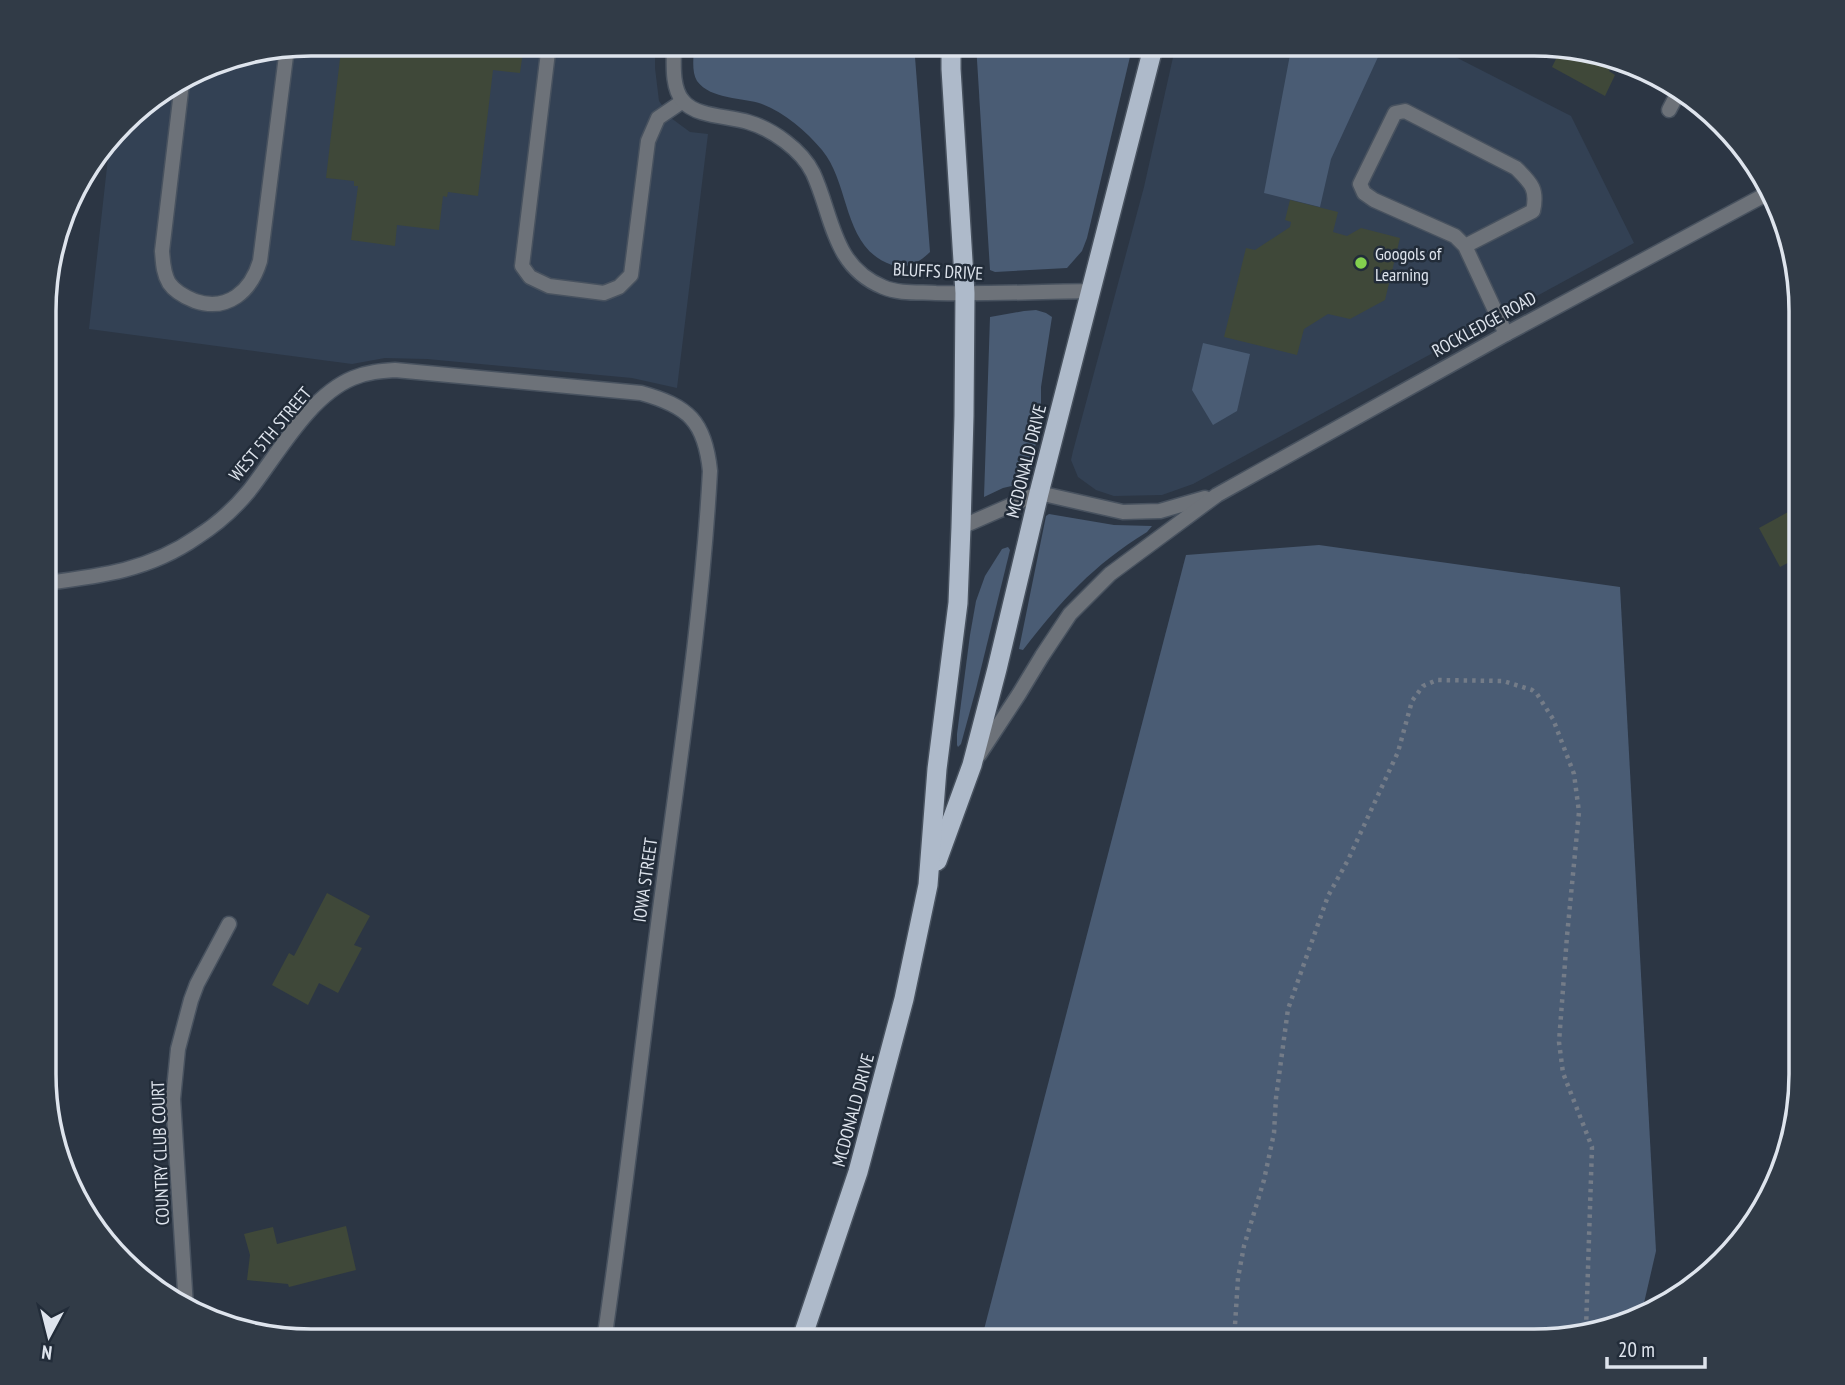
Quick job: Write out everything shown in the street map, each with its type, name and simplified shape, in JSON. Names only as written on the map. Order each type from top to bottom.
[{"type":"highway","points":[[948,56],[951,69]]},
{"type":"highway","name":"MCDONALD DRIVE","points":[[805,1329],[859,1172],[904,999],[928,885],[937,769],[958,603],[961,527],[965,293],[951,56]]},
{"type":"highway","name":"MCDONALD DRIVE","points":[[928,885],[972,765],[1151,56]]},
{"type":"street","points":[[548,56],[522,265],[530,277],[549,286],[604,293],[619,287],[631,275],[648,141],[658,118],[683,101],[674,80],[674,56]]},
{"type":"street","points":[[181,91],[162,251],[163,267],[169,284],[184,297],[203,304],[222,303],[237,297],[249,286],[260,261],[286,57]]},
{"type":"street","points":[[1669,110],[1675,98]]},
{"type":"street","name":"BLUFFS DRIVE","points":[[683,101],[703,113],[749,122],[778,135],[812,172],[834,236],[846,258],[864,276],[884,287],[904,292],[1090,291]]},
{"type":"street","points":[[1465,246],[1533,211],[1536,198],[1530,182],[1516,168],[1405,111],[1395,113],[1360,184],[1364,193],[1455,236],[1465,246],[1506,334]]},
{"type":"street","name":"ROCKLEDGE ROAD","points":[[1217,495],[1506,334],[1762,196]]},
{"type":"street","name":"WEST 5TH STREET","points":[[56,582],[133,569],[169,555],[198,537],[247,493],[316,405],[337,386],[372,372],[395,370],[641,393],[667,400],[690,416],[697,425]]},
{"type":"street","name":"IOWA STREET","points":[[606,1329],[692,667],[710,471],[704,438],[697,425]]},
{"type":"street","points":[[961,527],[1039,493],[1123,512],[1160,511],[1217,495]]},
{"type":"street","points":[[972,765],[1070,614],[1110,573],[1217,495]]},
{"type":"street","name":"COUNTRY CLUB COURT","points":[[185,1296],[173,1099],[178,1049],[197,984],[229,924]]},
{"type":"path","points":[[1235,1329],[1238,1278],[1244,1246],[1264,1180],[1274,1133],[1288,1009],[1328,896],[1348,860],[1398,752],[1412,701],[1423,686],[1437,680],[1503,681],[1537,694],[1553,719],[1574,774],[1579,812],[1559,1042],[1563,1073],[1592,1147],[1586,1323]]},
{"type":"shaded area","points":[[311,56],[655,56],[659,101],[671,118],[690,132],[708,134],[677,388],[632,378],[427,359],[385,358],[352,364],[89,329],[108,157],[143,119],[183,90],[213,75],[261,61]]},
{"type":"shaded area","points":[[693,56],[915,56],[930,252],[908,266],[892,265],[876,257],[864,245],[856,230],[831,164],[809,136],[779,112],[762,104],[710,92],[697,81]]},
{"type":"shaded area","points":[[977,56],[1130,56],[1082,251],[1067,268],[995,272],[990,270]]},
{"type":"shaded area","name":"Googols of Learning","points":[[1173,56],[1454,56],[1571,116],[1634,243],[1193,484],[1162,495],[1114,496],[1096,490],[1078,477],[1071,460],[1144,187]]},
{"type":"shaded area","points":[[1290,56],[1378,56],[1331,159],[1320,207],[1264,193]]},
{"type":"shaded area","points":[[1036,310],[1052,317],[1041,387],[1041,414],[1029,482],[1003,488],[984,497],[990,317]]},
{"type":"shaded area","points":[[1203,343],[1250,354],[1237,411],[1213,425],[1192,390]]},
{"type":"shaded area","points":[[1049,514],[1114,525],[1152,526],[1110,557],[1079,585],[1023,650],[1019,649],[1046,516]]},
{"type":"shaded area","points":[[1319,545],[1620,587],[1656,1251],[1644,1305],[1584,1324],[1534,1329],[984,1329],[1186,555]]},
{"type":"shaded area","points":[[1008,547],[1010,550],[976,689],[958,747],[957,734],[976,601],[985,576],[1002,549]]},
{"type":"building","points":[[340,56],[522,56],[520,73],[493,70],[478,196],[448,192],[447,197],[443,196],[439,230],[397,225],[395,246],[351,240],[358,186],[354,186],[354,181],[326,178]]},
{"type":"building","points":[[1557,57],[1568,58],[1610,68],[1609,71],[1615,75],[1605,96],[1552,67]]},
{"type":"building","points":[[1290,200],[1338,212],[1333,232],[1347,236],[1361,228],[1400,238],[1385,300],[1350,319],[1328,314],[1304,329],[1297,355],[1224,337],[1246,248],[1255,250],[1290,227],[1291,222],[1285,220]]},
{"type":"building","points":[[1789,512],[1789,562],[1780,567],[1759,528]]},
{"type":"building","points":[[327,893],[370,916],[354,945],[362,948],[338,993],[319,983],[308,1005],[272,985],[289,953],[294,956]]},
{"type":"building","points":[[346,1226],[356,1270],[289,1287],[288,1284],[247,1280],[250,1255],[244,1234],[273,1227],[277,1244]]},
{"type":"place","name":"Googols of Learning","points":[[1361,263]]}]
